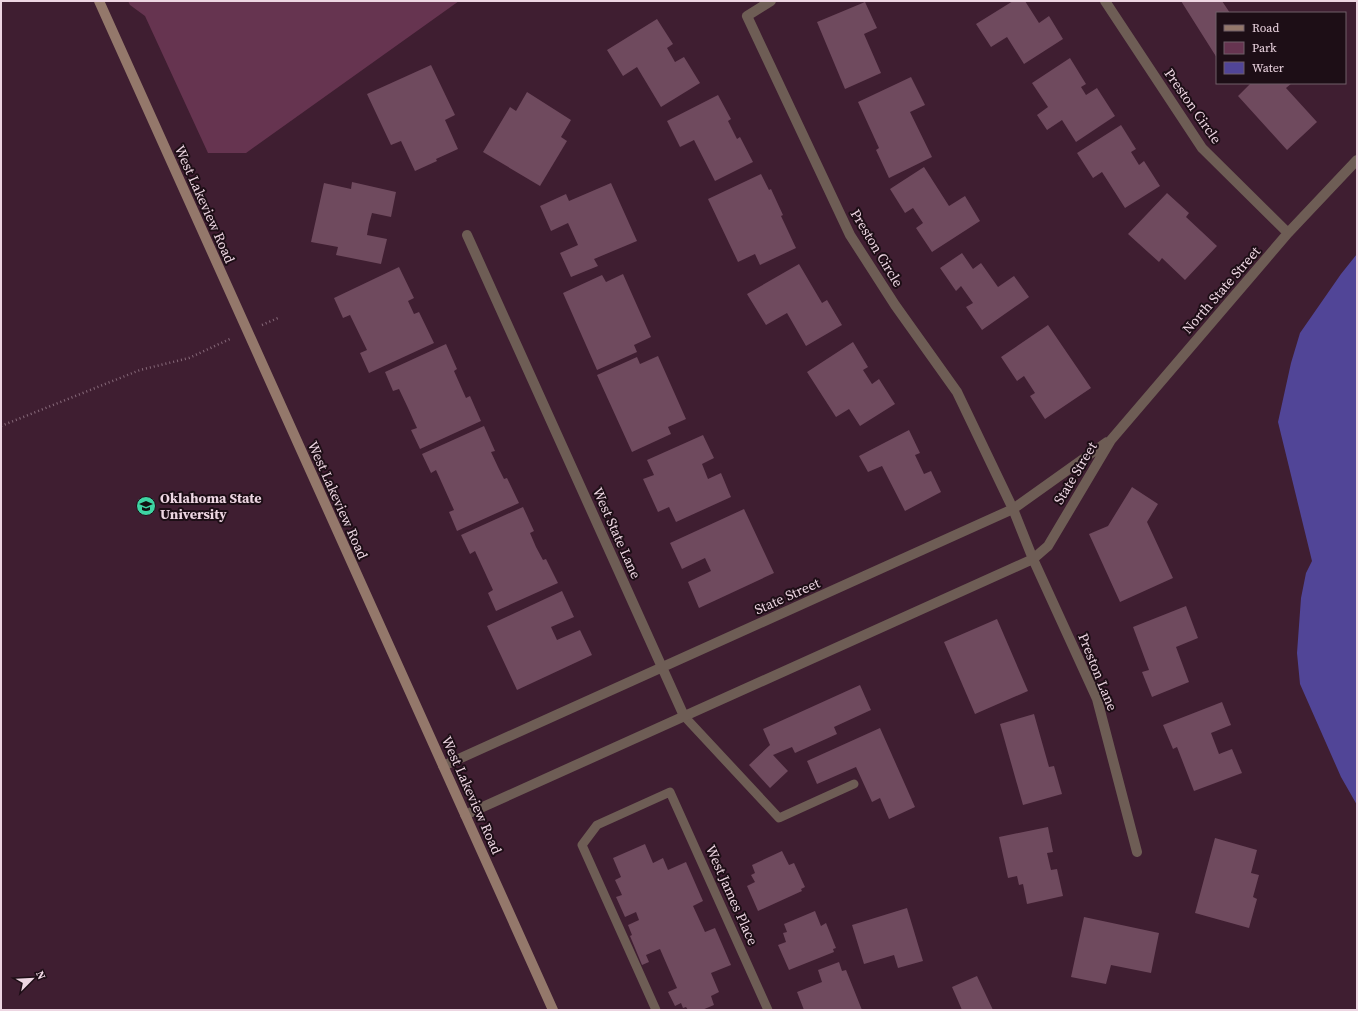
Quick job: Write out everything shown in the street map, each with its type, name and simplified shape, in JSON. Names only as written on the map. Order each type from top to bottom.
[{"type":"main road","name":"West Lakeview Road","points":[[99,1],[553,1010]]},
{"type":"street","name":"Preston Circle","points":[[771,1],[747,16],[847,228],[895,305],[957,392],[1013,510]]},
{"type":"street","name":"Preston Circle","points":[[1105,1],[1202,148],[1288,233]]},
{"type":"street","name":"North State Street","points":[[1111,440],[1288,233],[1357,160]]},
{"type":"street","name":"West State Lane","points":[[468,235],[684,716]]},
{"type":"street","name":"State Street","points":[[443,766],[1013,510],[1111,440]]},
{"type":"street","name":"State Street","points":[[464,814],[1033,559],[1048,546],[1111,440]]},
{"type":"street","name":"Preston Lane","points":[[1013,510],[1033,559],[1097,699],[1137,852]]},
{"type":"lane","name":"West State Lane","points":[[684,716],[779,818],[854,784]]},
{"type":"lane","name":"West James Place","points":[[656,1010],[582,845],[598,825],[670,792],[768,1010]]},
{"type":"path","points":[[1,426],[140,370],[189,358],[278,318]]},
{"type":"green space","points":[[128,1],[459,1],[246,153],[208,153],[145,16],[130,5]]},
{"type":"water","points":[[1357,254],[1357,805],[1341,777],[1300,684],[1297,653],[1301,598],[1306,573],[1312,561],[1278,422],[1291,363],[1300,333],[1341,274]]},
{"type":"building","points":[[1013,1],[1025,1],[1039,23],[1049,16],[1063,39],[1024,64],[1007,37],[991,47],[976,24]]},
{"type":"building","points":[[1181,1],[1222,1],[1229,12],[1216,12],[1216,56]]},
{"type":"building","points":[[865,2],[877,28],[864,34],[881,73],[845,89],[817,22]]},
{"type":"building","points":[[657,19],[673,44],[667,48],[675,62],[684,57],[700,83],[661,107],[637,67],[623,76],[607,50]]},
{"type":"building","points":[[1070,58],[1086,84],[1081,87],[1086,95],[1097,88],[1115,116],[1076,142],[1062,120],[1047,130],[1037,115],[1048,107],[1032,83]]},
{"type":"building","points":[[431,65],[455,115],[445,120],[458,149],[415,171],[401,141],[391,145],[367,94]]},
{"type":"building","points":[[911,77],[925,105],[910,112],[932,157],[889,178],[876,150],[879,148],[858,102]]},
{"type":"building","points":[[1250,84],[1291,84],[1286,88],[1317,122],[1287,150],[1238,96]]},
{"type":"building","points":[[527,92],[571,120],[561,137],[567,141],[540,186],[483,152],[510,107],[516,111]]},
{"type":"building","points":[[718,95],[731,119],[728,121],[737,139],[740,137],[753,162],[715,181],[694,140],[680,147],[667,121]]},
{"type":"building","points":[[1121,125],[1136,149],[1131,152],[1139,165],[1144,161],[1160,186],[1125,208],[1102,172],[1093,178],[1077,153]]},
{"type":"building","points":[[924,167],[949,206],[965,196],[980,221],[932,252],[916,228],[923,223],[913,208],[905,213],[890,189]]},
{"type":"building","points":[[761,174],[769,190],[771,189],[783,215],[781,216],[796,248],[760,265],[755,254],[738,262],[708,199]]},
{"type":"building","points":[[352,182],[396,192],[391,217],[372,213],[369,224],[367,235],[387,239],[381,264],[336,255],[338,247],[311,242],[324,183],[351,189]]},
{"type":"building","points":[[611,183],[637,241],[594,259],[598,266],[571,277],[560,253],[578,245],[568,223],[551,231],[540,206],[566,194],[569,201]]},
{"type":"building","points":[[1167,193],[1189,213],[1186,217],[1217,246],[1185,280],[1162,258],[1159,262],[1128,234]]},
{"type":"building","points":[[962,253],[973,269],[981,263],[998,287],[1014,276],[1029,297],[982,330],[966,307],[973,303],[961,286],[956,291],[940,268]]},
{"type":"building","points":[[799,264],[822,303],[827,300],[842,325],[806,346],[787,313],[766,325],[747,294]]},
{"type":"building","points":[[399,267],[414,298],[408,301],[414,314],[419,312],[434,343],[369,373],[360,353],[367,350],[350,315],[343,318],[334,298]]},
{"type":"building","points":[[623,274],[651,337],[634,345],[637,352],[597,370],[563,293],[602,275],[606,282]]},
{"type":"building","points":[[1048,325],[1091,388],[1045,419],[1030,396],[1035,393],[1024,376],[1017,381],[1001,357]]},
{"type":"building","points":[[853,342],[868,367],[863,370],[872,384],[879,379],[895,404],[860,426],[849,409],[836,417],[807,372]]},
{"type":"building","points":[[446,344],[457,369],[454,371],[466,398],[470,396],[481,421],[420,449],[411,430],[417,428],[408,408],[399,389],[393,391],[385,372]]},
{"type":"building","points":[[658,356],[686,419],[668,427],[671,434],[632,452],[597,375],[637,357],[640,364]]},
{"type":"building","points":[[484,426],[495,451],[491,452],[504,479],[507,478],[519,503],[457,531],[449,512],[454,510],[436,470],[431,473],[422,454]]},
{"type":"building","points":[[909,430],[920,453],[915,455],[924,474],[931,471],[941,492],[905,511],[882,466],[868,472],[859,456]]},
{"type":"building","points":[[703,435],[714,458],[702,464],[708,479],[721,473],[731,497],[676,522],[669,507],[658,512],[643,479],[654,475],[647,460]]},
{"type":"building","points":[[1132,487],[1158,504],[1147,522],[1173,578],[1120,602],[1089,534],[1108,526]]},
{"type":"building","points":[[523,507],[534,531],[530,533],[536,547],[543,560],[546,559],[558,583],[496,611],[488,593],[493,590],[475,551],[470,554],[461,535]]},
{"type":"building","points":[[744,509],[774,573],[699,608],[688,582],[711,571],[705,558],[682,569],[670,543]]},
{"type":"building","points":[[562,591],[574,617],[551,627],[557,640],[580,630],[592,655],[517,690],[487,626]]},
{"type":"building","points":[[1186,606],[1198,638],[1176,647],[1189,682],[1152,697],[1142,672],[1149,670],[1133,627]]},
{"type":"building","points":[[997,619],[1028,691],[975,714],[944,642]]},
{"type":"building","points":[[860,685],[871,710],[834,727],[837,734],[795,753],[792,747],[773,755],[788,771],[770,788],[749,765],[770,745],[763,729]]},
{"type":"building","points":[[1222,702],[1231,725],[1211,733],[1219,754],[1232,749],[1242,773],[1194,791],[1177,747],[1173,749],[1163,725]]},
{"type":"building","points":[[1034,714],[1049,767],[1054,766],[1062,794],[1023,805],[1000,724]]},
{"type":"building","points":[[880,728],[915,807],[889,819],[880,798],[872,802],[856,767],[817,784],[807,761]]},
{"type":"building","points":[[1048,827],[1053,852],[1047,853],[1051,870],[1057,869],[1063,896],[1027,904],[1023,884],[1019,885],[1017,876],[1008,878],[999,837]]},
{"type":"building","points":[[1215,838],[1257,850],[1251,873],[1259,875],[1253,897],[1257,899],[1249,928],[1195,913]]},
{"type":"building","points":[[645,844],[653,863],[663,858],[668,870],[686,862],[703,901],[693,906],[705,932],[715,928],[731,965],[711,973],[719,992],[711,996],[714,1005],[702,1010],[688,1010],[686,1007],[683,1008],[681,1003],[675,1006],[668,992],[677,988],[660,949],[646,955],[649,962],[642,965],[630,936],[632,935],[628,925],[639,920],[636,912],[625,917],[616,897],[622,895],[615,880],[621,877],[613,858]]},
{"type":"building","points":[[782,851],[789,865],[794,863],[805,887],[801,889],[802,891],[758,911],[747,886],[755,882],[751,875],[755,873],[752,865]]},
{"type":"building","points":[[907,908],[923,961],[898,968],[894,955],[864,964],[852,925]]},
{"type":"building","points":[[815,911],[821,926],[826,923],[836,948],[833,949],[834,952],[789,970],[778,945],[786,942],[783,933],[787,932],[784,924]]},
{"type":"building","points":[[1084,917],[1159,933],[1151,973],[1111,965],[1106,984],[1071,977]]},
{"type":"building","points":[[839,962],[842,971],[846,970],[862,1010],[804,1010],[797,992],[822,982],[818,970]]},
{"type":"building","points":[[977,976],[993,1010],[962,1010],[952,987]]},
{"type":"place","name":"Oklahoma State University","points":[[146,506]]}]
